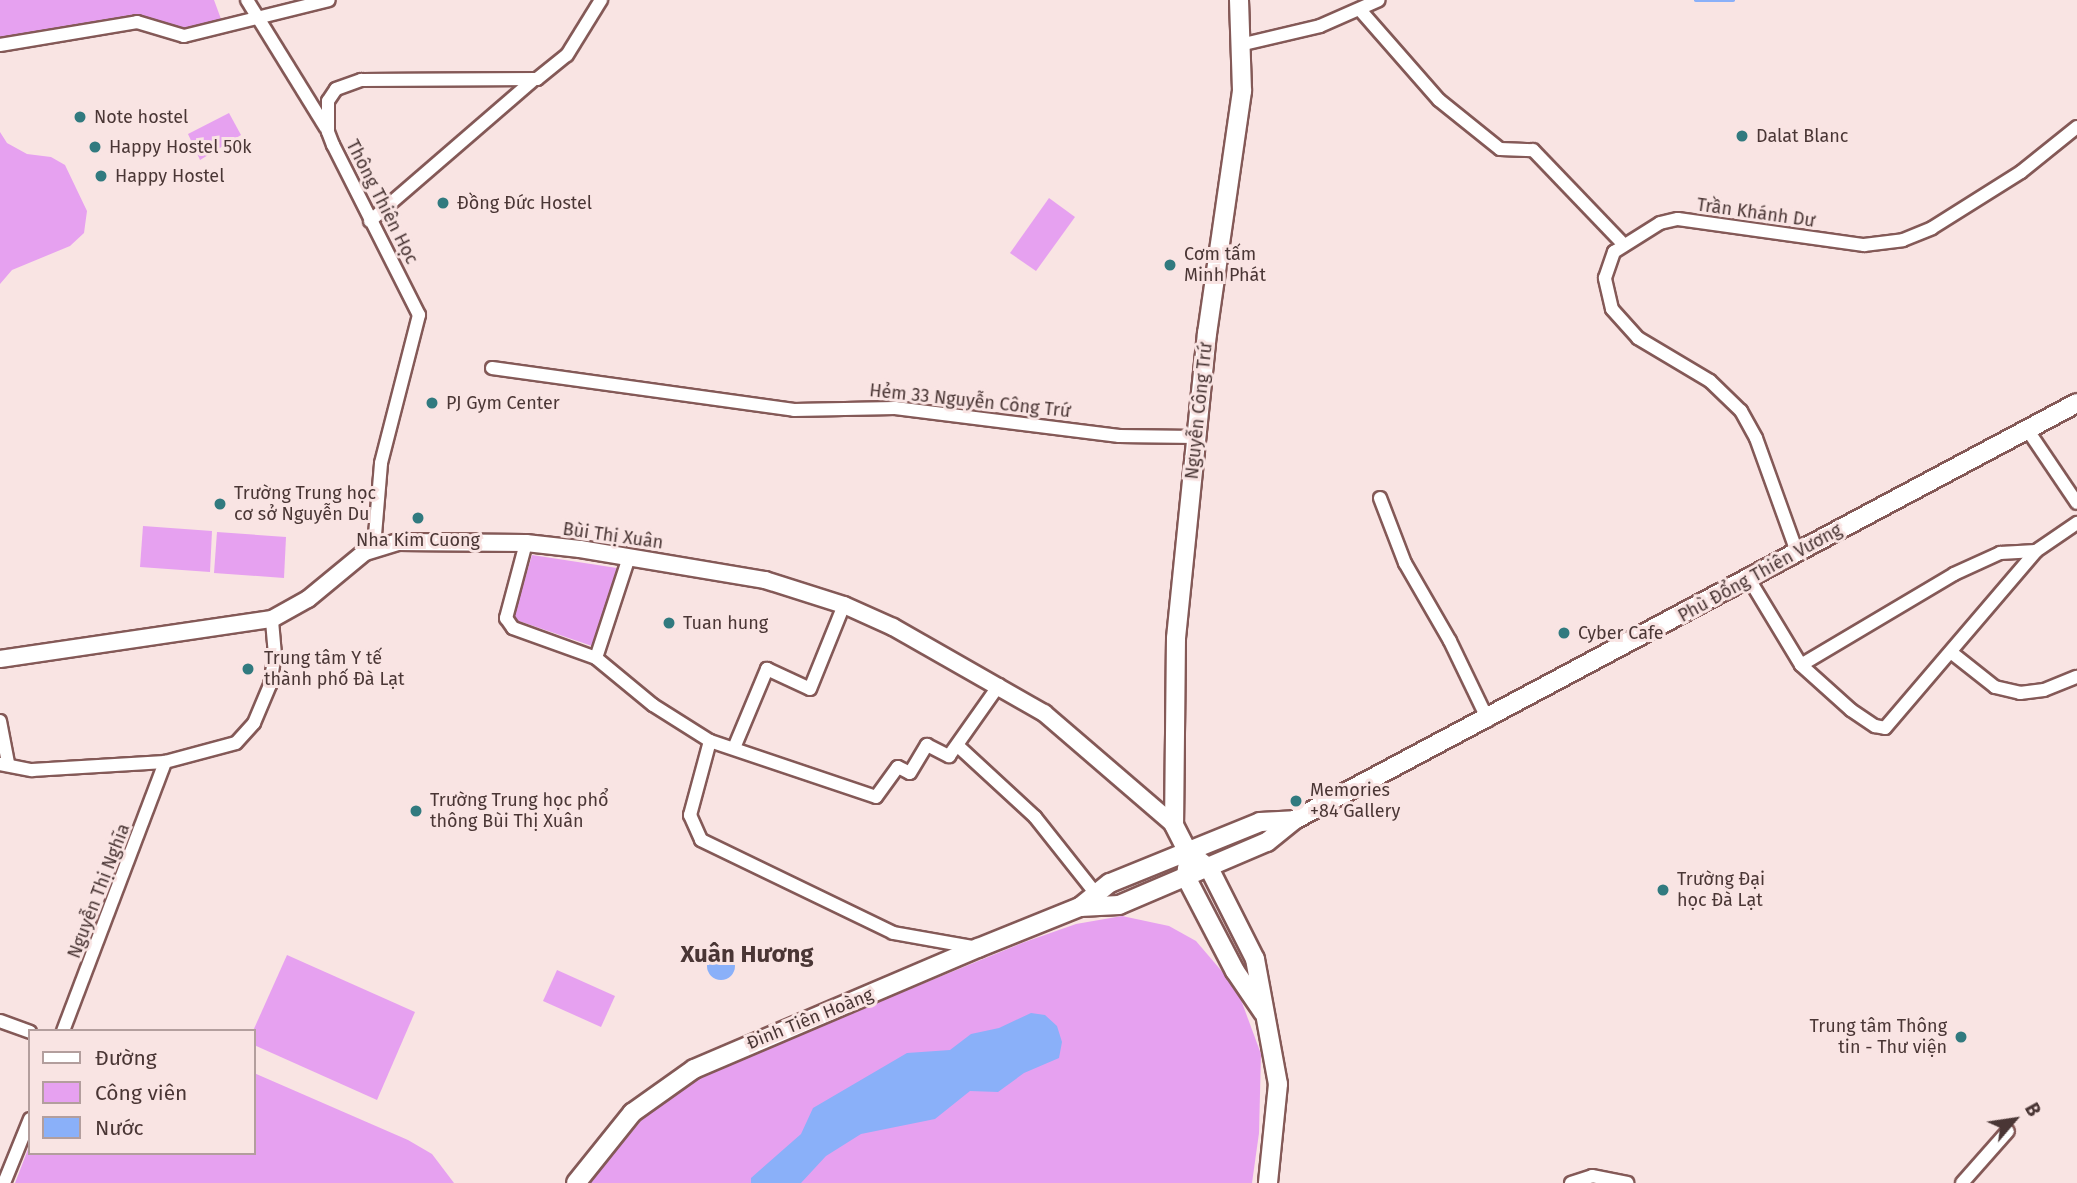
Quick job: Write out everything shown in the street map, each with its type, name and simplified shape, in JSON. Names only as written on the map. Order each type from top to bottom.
[{"type":"main road","name":"Nguyễn Công Trứ","points":[[1174,825],[1176,652],[1196,437],[1242,91],[1244,44],[1239,0]]},
{"type":"main road","name":"Phù Đổng Thiên Vương","points":[[1186,877],[1267,842],[1294,820],[1488,720],[2077,403]]},
{"type":"main road","name":"Phù Đổng Thiên Vương","points":[[1187,851],[1260,822],[1294,820]]},
{"type":"main road","points":[[1174,825],[1187,851],[1209,868],[1255,960],[1269,1021],[1278,1084],[1268,1183]]},
{"type":"main road","points":[[1187,851],[1186,877],[1235,971],[1269,1021]]},
{"type":"main road","name":"Đinh Tiên Hoàng","points":[[1080,908],[1110,883],[1187,851]]},
{"type":"main road","name":"Đinh Tiên Hoàng","points":[[576,1183],[632,1112],[683,1075],[770,1033],[978,947],[1080,908],[1119,905],[1186,877]]},
{"type":"street","points":[[247,0],[256,19],[328,131]]},
{"type":"street","points":[[0,45],[137,22],[184,36],[329,0]]},
{"type":"street","points":[[370,221],[532,81],[567,55],[601,0]]},
{"type":"street","points":[[1244,44],[1296,33],[1361,10],[1379,0]]},
{"type":"street","points":[[1361,10],[1439,100],[1500,149],[1533,150],[1623,244],[1614,252],[1605,278],[1612,309],[1638,338],[1710,381],[1741,411],[1756,438],[1797,552]]},
{"type":"street","name":"Thông Thiên Học","points":[[374,547],[381,463],[419,315],[370,221],[328,131],[326,108],[331,93],[352,81],[532,81]]},
{"type":"street","name":"Trần Khánh Dư","points":[[1623,244],[1660,223],[1678,219],[1864,245],[1903,240],[1933,228],[2021,172],[2077,127]]},
{"type":"street","name":"Hẻm 33 Nguyễn Công Trứ","points":[[492,368],[783,409],[895,408],[1119,436],[1196,437]]},
{"type":"street","points":[[2027,429],[2077,503]]},
{"type":"street","points":[[1381,498],[1405,563],[1451,641],[1488,720]]},
{"type":"street","points":[[1749,579],[1801,665],[1851,710],[1875,726],[1885,727],[1952,653],[2036,551],[2077,523]]},
{"type":"street","name":"Bùi Thị Xuân","points":[[0,659],[272,619],[308,599],[374,547],[398,541],[526,543],[629,557],[765,580],[844,605],[999,685],[1075,736],[1174,825]]},
{"type":"street","points":[[526,543],[506,618],[513,628],[596,658],[653,705],[710,741],[876,797],[898,767],[910,773],[926,745],[949,757],[999,685]]},
{"type":"street","points":[[1801,665],[1954,574],[2000,553],[2036,551]]},
{"type":"street","points":[[596,658],[629,557]]},
{"type":"street","points":[[734,748],[767,669],[810,689],[844,605]]},
{"type":"street","points":[[0,721],[4,764],[32,770],[165,762],[236,743],[254,723],[270,685],[275,655],[272,619]]},
{"type":"street","points":[[1952,653],[1995,687],[2020,693],[2044,690],[2077,677]]},
{"type":"street","points":[[710,741],[691,815],[701,840],[721,853],[894,933],[978,947]]},
{"type":"street","points":[[958,746],[1035,817],[1096,894]]},
{"type":"street","name":"Nguyễn Thị Nghĩa","points":[[64,1029],[165,762]]},
{"type":"street","points":[[0,1021],[28,1031]]},
{"type":"street","points":[[4,1183],[28,1123]]},
{"type":"street","points":[[1962,1183],[2008,1131]]},
{"type":"street","points":[[1570,1183],[1592,1176],[1627,1183]]},
{"type":"green space","points":[[0,0],[214,0],[221,19],[184,28],[137,14],[0,37]]},
{"type":"green space","points":[[229,113],[241,135],[200,160],[188,134]]},
{"type":"green space","points":[[0,132],[7,143],[27,154],[51,157],[65,165],[87,211],[84,233],[70,246],[12,270],[0,284]]},
{"type":"green space","points":[[1049,198],[1075,217],[1036,271],[1010,253]]},
{"type":"green space","points":[[143,526],[212,531],[210,572],[140,567]]},
{"type":"green space","points":[[217,532],[286,537],[284,578],[214,573]]},
{"type":"green space","points":[[532,555],[617,568],[592,646],[513,619]]},
{"type":"green space","points":[[1122,916],[1169,926],[1196,941],[1237,989],[1261,1054],[1259,1133],[1252,1183],[589,1183],[646,1115],[683,1087],[729,1063],[1022,943],[1076,924]]},
{"type":"green space","points":[[287,955],[415,1012],[377,1100],[256,1046],[254,1029]]},
{"type":"green space","points":[[557,970],[615,996],[601,1027],[543,1001]]},
{"type":"green space","points":[[256,1074],[408,1140],[432,1154],[454,1183],[15,1183],[28,1149],[28,1155],[256,1155]]},
{"type":"water","points":[[721,952],[731,956],[735,966],[731,976],[721,980],[711,976],[707,966],[711,956]]},
{"type":"water","points":[[1031,1013],[1045,1015],[1057,1026],[1062,1042],[1059,1058],[1024,1073],[998,1092],[970,1091],[935,1119],[861,1134],[826,1156],[801,1183],[751,1183],[751,1178],[801,1134],[813,1108],[907,1053],[950,1050],[971,1034],[999,1028]]},
{"type":"waterway","points":[[1696,0],[1733,0]]},
{"type":"place","name":"Note hostel","points":[[80,117]]},
{"type":"place","name":"Dalat Blanc","points":[[1742,136]]},
{"type":"place","name":"Happy Hostel 50k","points":[[95,147]]},
{"type":"place","name":"Happy Hostel","points":[[101,176]]},
{"type":"place","name":"Đồng Đức Hostel","points":[[443,203]]},
{"type":"place","name":"Cơm tấm Minh Phát","points":[[1170,265]]},
{"type":"place","name":"PJ Gym Center","points":[[432,403]]},
{"type":"place","name":"Trường Trung học cơ sở Nguyễn Du","points":[[220,504]]},
{"type":"place","name":"Nha Kim Cuong","points":[[418,518]]},
{"type":"place","name":"Tuan hung","points":[[669,623]]},
{"type":"place","name":"Cyber Cafe","points":[[1564,633]]},
{"type":"place","name":"Trung tâm Y tế thành phố Đà Lạt","points":[[248,669]]},
{"type":"place","name":"Memories +84 Gallery","points":[[1296,801]]},
{"type":"place","name":"Trường Trung học phổ thông Bùi Thị Xuân","points":[[416,811]]},
{"type":"place","name":"Trường Đại học Đà Lạt","points":[[1663,890]]},
{"type":"place","name":"Trung tâm Thông tin - Thư viện","points":[[1961,1037]]},
{"type":"district","name":"Xuân Hương","points":[[747,955]]}]
